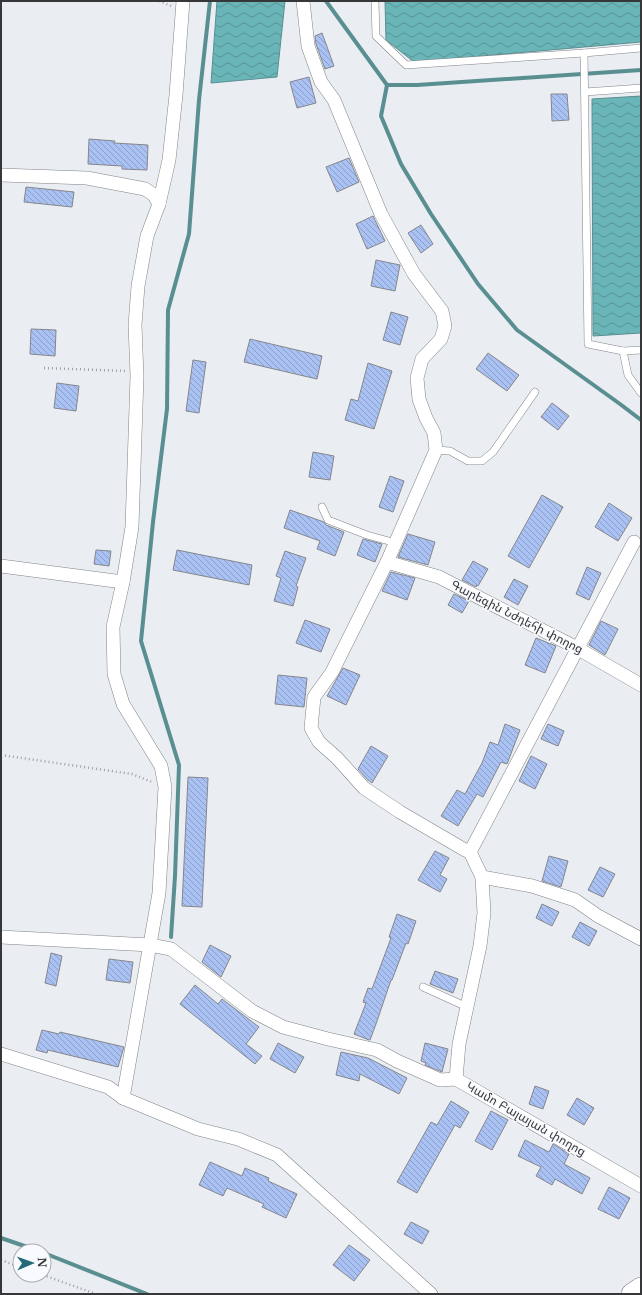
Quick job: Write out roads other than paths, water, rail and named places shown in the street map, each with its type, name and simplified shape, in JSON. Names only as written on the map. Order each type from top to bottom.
[{"type":"main road","points":[[632,1294],[641,1288]]},
{"type":"street","points":[[123,1098],[159,893],[165,787],[161,766],[123,704],[114,674],[113,627],[123,582],[132,527],[137,376],[135,325],[138,286],[147,236],[159,204],[169,160],[176,95],[183,1]]},
{"type":"street","points":[[303,1],[308,46],[321,82],[334,100],[381,214],[414,274],[442,311],[445,326],[441,339],[422,359],[417,378],[419,399],[426,418],[434,433],[436,450],[387,562],[332,672],[314,697],[311,728],[319,742],[337,758],[364,788],[406,816],[470,852],[482,876],[484,914],[480,946],[460,1044],[456,1079]]},
{"type":"street","points":[[1,175],[87,178],[145,189],[154,195],[159,204]]},
{"type":"street","points":[[470,852],[634,542]]},
{"type":"street","name":"Գարեգին Նժդեհի փողոց","points":[[387,562],[439,577],[577,648],[641,684]]},
{"type":"street","points":[[1,566],[123,582]]},
{"type":"street","points":[[482,876],[532,886],[576,900],[598,916],[641,939]]},
{"type":"street","name":"Կամո Բալայան փողոց","points":[[1,937],[150,945],[171,949],[252,1012],[283,1027],[377,1050],[397,1061],[440,1080],[456,1079],[641,1186]]},
{"type":"street","points":[[1,1054],[108,1087],[123,1098],[198,1129],[238,1139],[277,1155],[431,1294]]},
{"type":"lane","points":[[375,1],[376,36],[406,65],[641,48]]},
{"type":"lane","points":[[584,53],[588,344],[623,351],[641,350]]},
{"type":"lane","points":[[585,92],[641,88]]},
{"type":"lane","points":[[623,351],[628,375],[641,393]]},
{"type":"lane","points":[[436,450],[450,451],[468,461],[482,461],[493,452],[535,392]]},
{"type":"lane","points":[[322,507],[328,520],[367,535],[396,542]]},
{"type":"lane","points":[[424,987],[467,1007]]},
{"type":"water","points":[[217,1],[285,1],[277,77],[211,83]]},
{"type":"water","points":[[385,1],[641,1],[641,42],[414,62],[386,40]]},
{"type":"water","points":[[641,96],[641,333],[593,336],[592,99]]},
{"type":"waterway","points":[[171,937],[179,765],[141,641],[153,522],[167,409],[168,310],[189,234],[199,100],[210,1]]},
{"type":"waterway","points":[[326,1],[387,85],[381,116],[401,164],[431,214],[478,284],[517,330],[641,420]]},
{"type":"waterway","points":[[387,85],[417,85],[641,70]]},
{"type":"waterway","points":[[1,1238],[16,1243]]},
{"type":"waterway","points":[[52,1256],[147,1294]]}]
